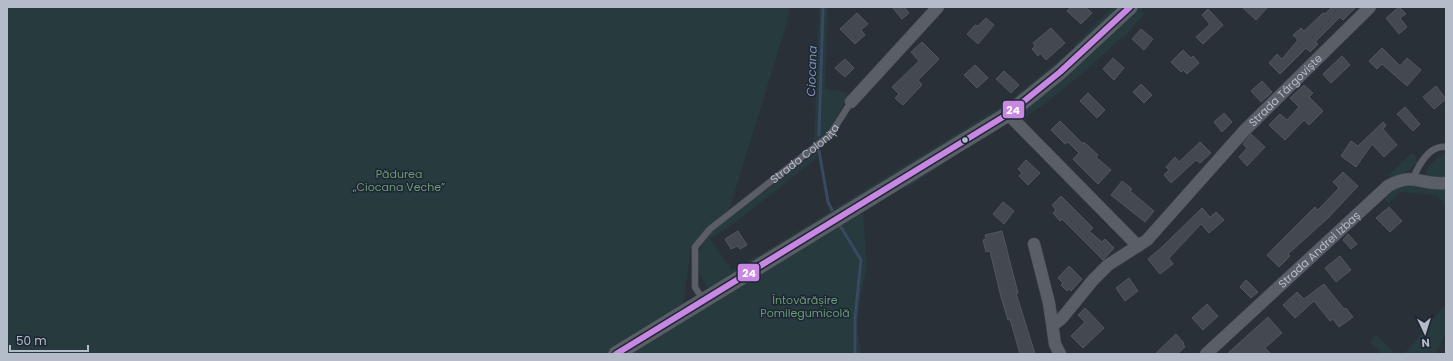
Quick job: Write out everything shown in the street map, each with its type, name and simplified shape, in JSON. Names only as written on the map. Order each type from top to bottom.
[{"type":"street","name":"Strada Colonița","points":[[851,102],[938,7]]},
{"type":"street","points":[[616,354],[1008,114],[1060,72],[1130,7]]},
{"type":"street","name":"Strada Târgoviște","points":[[1053,325],[1062,318],[1093,280],[1108,265],[1138,246],[1154,232],[1244,131],[1370,7]]},
{"type":"street","points":[[1008,114],[1138,246]]},
{"type":"street","name":"Strada Andrei Izbaș","points":[[1206,354],[1378,195],[1400,180],[1413,178],[1430,182],[1446,183]]},
{"type":"street","points":[[1034,244],[1053,325],[1055,344],[1060,354]]},
{"type":"lane","name":"Strada Colonița","points":[[703,300],[696,287],[695,247],[710,229],[830,135],[851,102]]},
{"type":"lane","points":[[1413,178],[1424,158],[1441,146],[1446,147]]},
{"type":"green space","name":"Pădurea „Ciocana Veche”","points":[[7,7],[790,7],[786,26],[730,207],[691,247],[683,307],[607,354],[7,354]]},
{"type":"green space","points":[[819,7],[828,7],[825,89],[848,93],[838,114],[826,133],[814,144]]},
{"type":"green space","points":[[1113,7],[1123,7],[1096,33],[1010,104],[711,290],[707,288],[702,280],[698,265],[699,252],[706,238],[712,231],[817,152],[817,158],[741,218],[710,239],[732,270],[764,252],[1011,100],[1075,47],[1074,45]]},
{"type":"green space","points":[[1139,7],[1145,7],[1141,11],[1144,14],[1123,39],[1121,38],[1076,79],[1027,116],[1026,122],[1024,120],[1026,104],[1087,58]]},
{"type":"green space","points":[[1413,152],[1418,162],[1409,170],[1392,178],[1387,176]]},
{"type":"green space","points":[[1446,153],[1446,179],[1427,177],[1426,173],[1429,166]]},
{"type":"green space","name":"Întovărășire Pomilegumicolă","points":[[945,157],[948,161],[907,188],[905,185],[863,213],[867,266],[861,294],[857,330],[861,354],[624,354]]},
{"type":"green space","points":[[1404,183],[1442,188],[1446,192],[1445,205],[1436,195],[1400,192],[1389,203],[1383,197]]},
{"type":"green space","points":[[1446,304],[1446,334],[1435,354],[1404,354]]},
{"type":"green space","points":[[1376,335],[1396,354],[1383,354],[1370,342]]},
{"type":"building","points":[[892,7],[904,7],[909,13],[902,19]]},
{"type":"building","points":[[1071,7],[1086,7],[1092,13],[1081,24],[1067,11]]},
{"type":"building","points":[[1242,7],[1268,7],[1256,20]]},
{"type":"building","points":[[1332,7],[1356,7],[1343,20],[1340,17],[1315,42],[1318,44],[1310,52],[1306,48],[1280,74],[1269,63],[1277,54],[1282,59],[1298,40],[1293,35],[1301,28],[1304,31],[1323,13],[1325,14]]},
{"type":"building","points":[[1399,7],[1406,14],[1400,18],[1407,27],[1399,34],[1386,18]]},
{"type":"building","points":[[1208,9],[1223,25],[1203,44],[1196,37],[1210,24],[1202,15]]},
{"type":"building","points":[[857,13],[868,24],[861,30],[865,35],[855,44],[840,29]]},
{"type":"building","points":[[986,18],[994,25],[978,44],[967,34],[975,25],[978,26]]},
{"type":"building","points":[[1051,28],[1065,43],[1046,60],[1040,53],[1038,56],[1032,49],[1035,46],[1033,43]]},
{"type":"building","points":[[1141,29],[1153,39],[1144,50],[1132,39]]},
{"type":"building","points":[[922,42],[939,59],[918,80],[922,85],[903,105],[895,98],[899,94],[892,87],[919,61],[911,52]]},
{"type":"building","points":[[1382,48],[1400,66],[1407,58],[1421,70],[1407,86],[1382,64],[1377,69],[1369,61]]},
{"type":"building","points":[[1183,50],[1191,58],[1193,56],[1199,63],[1187,74],[1183,70],[1181,72],[1171,62]]},
{"type":"building","points":[[1342,56],[1350,65],[1331,83],[1323,74]]},
{"type":"building","points":[[1113,58],[1124,68],[1114,80],[1103,69]]},
{"type":"building","points":[[845,59],[854,68],[845,77],[835,68]]},
{"type":"building","points":[[975,65],[988,78],[977,88],[964,75]]},
{"type":"building","points":[[1004,71],[1019,85],[1011,93],[996,79]]},
{"type":"building","points":[[1262,81],[1272,92],[1261,102],[1251,91]]},
{"type":"building","points":[[1141,84],[1152,95],[1144,103],[1133,92]]},
{"type":"building","points":[[1304,85],[1313,93],[1309,97],[1323,111],[1309,125],[1304,120],[1285,140],[1269,125],[1280,114],[1287,120],[1299,107],[1290,98]]},
{"type":"building","points":[[1436,86],[1446,99],[1434,109],[1423,97]]},
{"type":"building","points":[[1088,93],[1105,110],[1097,118],[1080,101]]},
{"type":"building","points":[[1405,107],[1420,124],[1413,131],[1397,114]]},
{"type":"building","points":[[1224,113],[1232,122],[1222,132],[1214,122]]},
{"type":"building","points":[[1060,121],[1083,144],[1084,142],[1098,155],[1096,157],[1111,170],[1098,184],[1073,159],[1079,153],[1068,142],[1065,144],[1051,130]]},
{"type":"building","points":[[1383,122],[1386,125],[1383,129],[1397,145],[1384,157],[1372,144],[1356,167],[1341,156],[1351,141],[1358,146]]},
{"type":"building","points":[[1251,134],[1265,147],[1247,166],[1239,157],[1247,148],[1243,144]]},
{"type":"building","points":[[1200,142],[1211,153],[1200,163],[1196,160],[1171,183],[1164,175],[1169,170],[1166,167],[1175,157],[1179,162]]},
{"type":"building","points":[[1026,160],[1040,173],[1028,185],[1019,176],[1022,173],[1018,169]]},
{"type":"building","points":[[1343,172],[1358,186],[1328,218],[1288,254],[1290,256],[1279,267],[1267,255],[1315,207],[1318,210],[1339,188],[1333,182]]},
{"type":"building","points":[[1122,181],[1132,189],[1130,191],[1154,211],[1145,222],[1111,195]]},
{"type":"building","points":[[1061,196],[1093,228],[1089,231],[1102,242],[1105,239],[1114,248],[1103,260],[1062,219],[1060,221],[1053,213],[1056,210],[1052,205]]},
{"type":"building","points":[[1003,202],[1014,211],[1004,224],[993,214]]},
{"type":"building","points":[[1389,207],[1402,221],[1390,232],[1376,218]]},
{"type":"building","points":[[1202,208],[1210,217],[1216,212],[1224,220],[1209,233],[1201,224],[1169,258],[1173,264],[1160,274],[1148,259]]},
{"type":"building","points":[[738,231],[747,245],[740,249],[737,246],[731,249],[725,239]]},
{"type":"building","points":[[1002,231],[1018,293],[1016,293],[1035,354],[1020,354],[1010,319],[1008,320],[1001,297],[990,251],[986,252],[983,240],[986,239],[985,235]]},
{"type":"building","points":[[1348,234],[1357,244],[1351,249],[1343,240]]},
{"type":"building","points":[[1340,256],[1351,270],[1336,282],[1325,268]]},
{"type":"building","points":[[1069,266],[1082,279],[1071,291],[1069,289],[1067,291],[1061,285],[1063,283],[1058,278]]},
{"type":"building","points":[[1129,278],[1138,291],[1125,301],[1116,288]]},
{"type":"building","points":[[1246,280],[1258,292],[1251,298],[1240,287]]},
{"type":"building","points":[[1324,284],[1344,309],[1346,308],[1353,317],[1339,327],[1333,319],[1330,321],[1314,301],[1295,318],[1283,305],[1297,292],[1304,299]]},
{"type":"building","points":[[1207,304],[1218,316],[1203,330],[1192,318]]},
{"type":"building","points":[[1085,308],[1104,328],[1083,348],[1071,336],[1085,322],[1078,315]]},
{"type":"building","points":[[1268,317],[1282,333],[1265,348],[1271,354],[1227,354]]},
{"type":"building","points":[[1176,334],[1184,343],[1183,344],[1185,347],[1177,354],[1155,354]]},
{"type":"waterway","name":"Ciocana","points":[[819,135],[823,7]]},
{"type":"waterway","name":"Ciocana","points":[[819,151],[828,202],[832,210]]},
{"type":"waterway","name":"Ciocana","points":[[839,224],[861,260],[855,318],[855,354]]},
{"type":"transit line","name":"24","points":[[616,354],[1008,114],[1060,72],[1130,7]]}]
